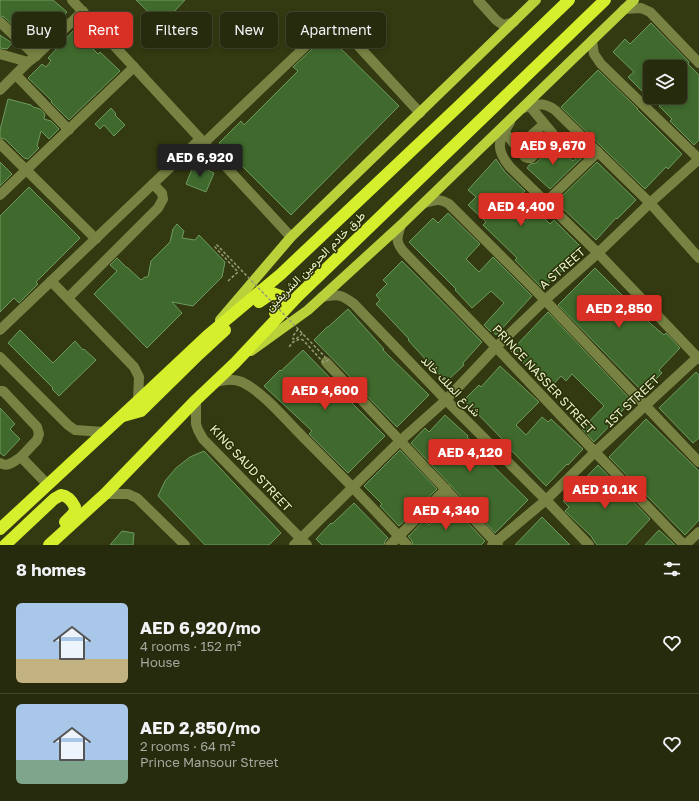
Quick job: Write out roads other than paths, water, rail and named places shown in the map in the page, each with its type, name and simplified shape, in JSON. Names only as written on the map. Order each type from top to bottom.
[{"type":"highway","name":"طرق خادم الحرمين الشريفين","points":[[0,528],[207,336],[281,274],[569,0]]},
{"type":"highway","name":"طرق خادم الحرمين الشريفين","points":[[49,545],[105,494],[196,400],[235,363],[298,296],[605,0]]},
{"type":"highway","points":[[121,416],[141,412],[199,354],[235,321],[267,296],[272,293],[282,297],[282,302],[276,312],[263,327],[256,340]]},
{"type":"highway","points":[[5,545],[54,498],[61,495],[65,496],[75,507],[74,513],[44,545]]},
{"type":"main road","points":[[207,336],[291,237],[536,0]]},
{"type":"main road","points":[[235,363],[308,310],[402,225],[503,130],[513,118],[634,0]]},
{"type":"street","points":[[72,0],[291,237]]},
{"type":"street","points":[[478,0],[496,20],[503,25],[514,22]]},
{"type":"street","points":[[624,9],[642,8],[650,12],[699,63]]},
{"type":"street","points":[[0,90],[83,11]]},
{"type":"street","points":[[0,22],[32,59]]},
{"type":"street","points":[[0,330],[153,184],[329,24],[335,24],[341,28],[420,113]]},
{"type":"street","points":[[592,41],[594,54],[601,64],[699,159]]},
{"type":"street","points":[[0,54],[32,59]]},
{"type":"street","points":[[0,195],[134,67]]},
{"type":"street","points":[[16,75],[69,130]]},
{"type":"street","points":[[527,106],[542,104],[550,107],[650,203],[699,258]]},
{"type":"street","points":[[503,130],[525,157],[528,158],[531,158],[552,137],[553,134],[527,106]]},
{"type":"street","points":[[518,147],[544,124]]},
{"type":"street","points":[[503,130],[500,146],[504,159],[598,253],[698,357]]},
{"type":"street","points":[[0,144],[96,239]]},
{"type":"street","points":[[546,202],[598,152]]},
{"type":"street","name":"A STREET","points":[[301,543],[400,441],[446,400],[496,347],[699,159]]},
{"type":"street","points":[[68,298],[158,208],[163,199],[162,193],[153,184]]},
{"type":"street","points":[[425,203],[441,200],[449,204],[545,300],[699,462]]},
{"type":"street","name":"PRINCE NASSER STREET","points":[[402,225],[397,239],[403,252],[685,545]]},
{"type":"street","points":[[51,282],[134,367],[139,377],[138,401]]},
{"type":"street","name":"شارع الملك خالد","points":[[322,297],[335,295],[340,296],[354,304],[589,545]]},
{"type":"street","points":[[0,357],[68,425],[75,430],[104,432]]},
{"type":"street","name":"1ST STREET","points":[[495,544],[546,500],[595,452],[698,357]]},
{"type":"street","points":[[329,365],[446,489],[495,544]]},
{"type":"street","points":[[215,382],[232,379],[241,382],[267,400],[407,545]]},
{"type":"street","points":[[0,391],[4,392],[37,427],[39,434],[37,440],[21,457],[9,465],[4,466],[0,463]]},
{"type":"street","name":"KING SAUD STREET","points":[[196,400],[196,424],[203,439],[301,543]]},
{"type":"street","points":[[21,457],[48,485]]},
{"type":"street","points":[[390,545],[446,489]]},
{"type":"street","points":[[105,494],[128,494],[137,498],[185,545]]},
{"type":"street","points":[[685,545],[699,532]]}]
